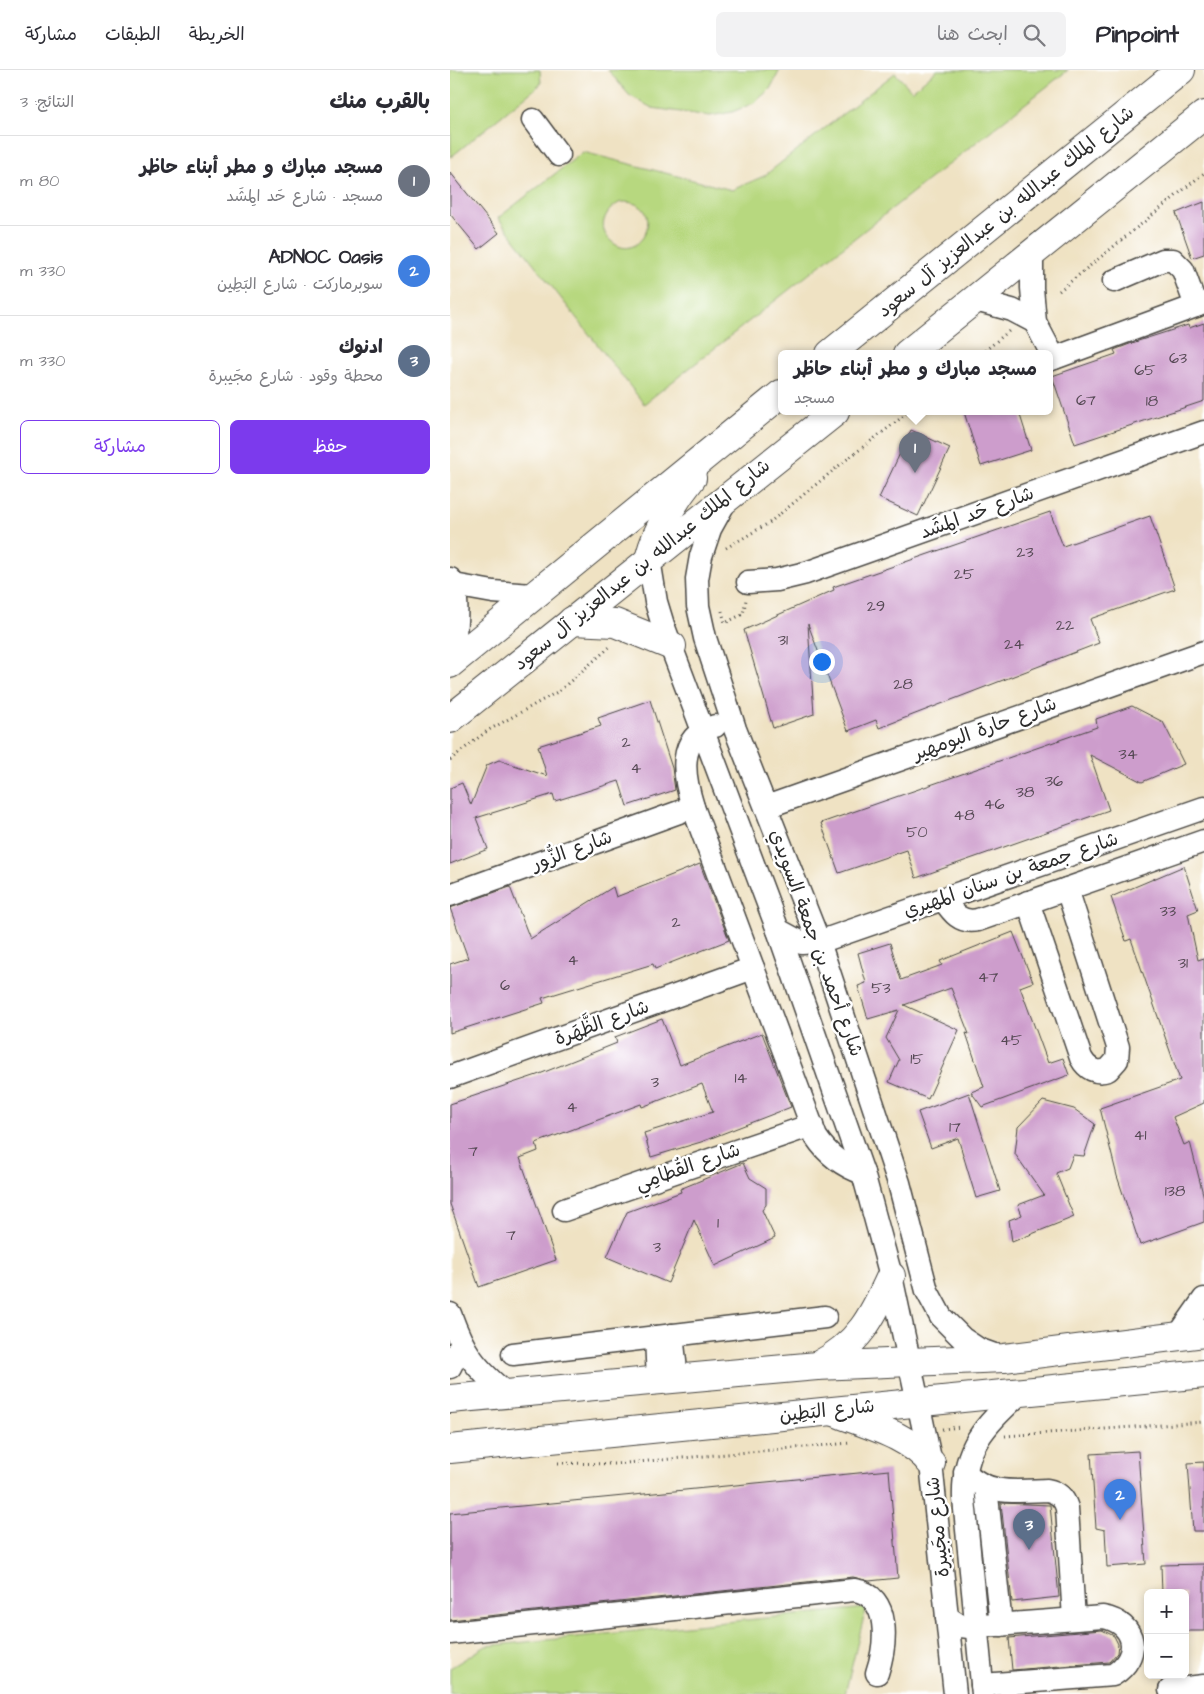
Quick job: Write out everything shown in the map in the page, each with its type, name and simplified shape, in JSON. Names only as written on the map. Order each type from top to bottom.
[{"type":"main road","name":"شارع الملك عبدالله بن عبدالعزيز آل سعود","points":[[835,350],[1181,70]]},
{"type":"main road","points":[[912,350],[1204,115]]},
{"type":"main road","points":[[450,663],[778,396]]},
{"type":"main road","name":"شارع الملك عبدالله بن عبدالعزيز آل سعود","points":[[450,719],[831,415]]},
{"type":"main road","points":[[649,559],[665,516],[684,489],[724,440]]},
{"type":"main road","points":[[572,621],[615,623],[637,630],[672,646]]},
{"type":"main road","points":[[817,1366],[844,1349],[865,1327],[873,1315],[890,1274]]},
{"type":"main road","points":[[450,1400],[817,1366],[1004,1358],[1191,1335]]},
{"type":"main road","name":"شارع البَطِين","points":[[450,1449],[1204,1374]]},
{"type":"main road","points":[[834,1411],[905,1441],[920,1450],[931,1463]]},
{"type":"street","points":[[532,120],[560,155]]},
{"type":"street","points":[[1032,255],[1035,322],[1047,350]]},
{"type":"street","points":[[1053,358],[1200,305],[1183,270],[1173,260],[1163,260],[1114,281]]},
{"type":"street","points":[[975,300],[1012,310],[1035,322]]},
{"type":"street","name":"شارع حَد المِشَد","points":[[748,582],[777,580],[806,573],[1204,432]]},
{"type":"street","name":"شارع أحمد بن جمعة السويدي","points":[[727,498],[710,529],[701,556],[697,579],[698,606],[705,638],[735,729],[819,942],[899,1182],[927,1291],[934,1306],[949,1327],[978,1349],[1004,1358]]},
{"type":"street","name":"شارع أحمد بن جمعة السويدي","points":[[649,559],[656,602],[778,930],[863,1173],[890,1274],[910,1363]]},
{"type":"street","points":[[450,663],[455,624],[452,582],[493,592],[532,595]]},
{"type":"street","name":"شارع حارة البومهير","points":[[766,807],[1204,652]]},
{"type":"street","points":[[735,729],[722,725],[703,730],[690,746],[684,766],[684,777],[693,808],[816,1137],[831,1156],[846,1166],[863,1173]]},
{"type":"street","name":"شارع الزُّور","points":[[450,894],[693,808]]},
{"type":"street","name":"شارع جمعة بن سنان المهيري","points":[[819,942],[1204,808]]},
{"type":"street","points":[[943,899],[957,917],[973,921],[1067,889],[1202,847]]},
{"type":"street","name":"شارع جمعة بن سنان المهيري","points":[[1028,902],[1081,1058],[1084,1064],[1095,1071],[1108,1070],[1117,1060],[1118,1047],[1067,889]]},
{"type":"street","points":[[778,930],[802,942],[819,942]]},
{"type":"street","name":"شارع الظَّهَرة","points":[[450,1076],[753,968]]},
{"type":"street","name":"شارع القُطامِي","points":[[564,1210],[812,1125]]},
{"type":"street","points":[[890,1274],[910,1275],[922,1268]]},
{"type":"street","points":[[1191,1335],[1204,1299]]},
{"type":"street","points":[[450,1314],[461,1345],[482,1372],[508,1395]]},
{"type":"street","points":[[513,1354],[825,1317]]},
{"type":"street","points":[[664,1336],[668,1380]]},
{"type":"street","points":[[450,1367],[461,1345]]},
{"type":"street","name":"شارع مجَيبرة","points":[[910,1363],[931,1463],[955,1694]]},
{"type":"street","name":"شارع مجَيبرة","points":[[982,1689],[964,1499],[965,1472],[973,1445],[981,1432],[1022,1391]]},
{"type":"street","points":[[965,1472],[986,1487],[1003,1491],[1047,1490],[1063,1498],[1068,1508],[1074,1619]]},
{"type":"street","points":[[986,1487],[1001,1625]]},
{"type":"street","points":[[450,1633],[854,1590],[868,1594],[880,1610],[884,1645],[877,1672]]},
{"type":"street","points":[[948,1618],[961,1626],[976,1627],[1103,1617],[1120,1623],[1126,1629],[1132,1646],[1127,1664],[1121,1670],[1104,1677],[982,1689]]},
{"type":"street","points":[[1170,1690],[1204,1686]]},
{"type":"path","points":[[1059,292],[1204,173]]},
{"type":"path","points":[[986,350],[1010,331]]},
{"type":"path","points":[[722,552],[729,545],[769,523],[905,415]]},
{"type":"path","points":[[720,607],[726,623],[743,614],[748,582]]},
{"type":"path","points":[[450,760],[487,731],[559,691],[614,643]]},
{"type":"path","points":[[1012,1436],[1204,1422]]},
{"type":"path","points":[[939,1429],[964,1427]]},
{"type":"path","points":[[554,1463],[616,1464],[847,1443]]},
{"type":"green space","points":[[450,70],[540,70],[541,84],[451,157]]},
{"type":"green space","points":[[608,70],[780,70],[770,89],[754,103],[732,112],[710,116],[652,108],[629,95]]},
{"type":"green space","points":[[937,70],[1068,70],[644,404],[498,218],[583,152],[732,190],[764,176],[895,73],[912,91]],"holes":[[[621,202],[636,204],[645,211],[648,221],[646,231],[641,240],[632,246],[622,247],[606,236],[603,225],[604,219],[611,209]]]},
{"type":"green space","points":[[866,1608],[845,1694],[450,1694],[450,1668],[486,1646]]},
{"type":"building","points":[[450,172],[499,233],[479,249],[450,214]]},
{"type":"building","points":[[1204,202],[1204,254],[1192,258],[1176,213]]},
{"type":"building","points":[[1204,323],[1204,401],[1075,444],[1053,376],[1116,354],[1114,350],[1135,342],[1188,325],[1189,328]]},
{"type":"building","points":[[965,415],[1020,415],[1031,450],[981,466]]},
{"type":"building","points":[[911,430],[950,448],[918,516],[879,498]]},
{"type":"building","points":[[1050,512],[1063,546],[1150,516],[1175,589],[1090,619],[1099,643],[879,728],[876,720],[848,731],[808,624],[814,714],[773,728],[744,630],[834,590],[833,587]]},
{"type":"building","points":[[650,700],[672,768],[675,790],[627,806],[619,781],[555,801],[553,794],[476,818],[488,849],[450,864],[450,788],[462,783],[471,805],[487,765],[499,760],[547,776],[538,746],[601,726],[598,718]]},
{"type":"building","points":[[1132,706],[1163,722],[1184,764],[1142,782],[1090,755],[1109,810],[916,878],[907,850],[839,873],[821,823],[1097,727],[1096,719]]},
{"type":"building","points":[[700,864],[729,940],[655,969],[653,964],[542,998],[544,1003],[450,1033],[450,964],[468,958],[450,908],[510,887],[530,939],[613,887],[616,897]]},
{"type":"building","points":[[1184,866],[1198,910],[1188,914],[1198,960],[1204,958],[1204,1103],[1173,1117],[1184,1145],[1190,1142],[1204,1198],[1204,1222],[1140,1245],[1117,1176],[1100,1108],[1180,1080],[1131,939],[1126,941],[1111,897]]},
{"type":"building","points":[[1013,932],[1033,982],[1020,987],[1048,1063],[1063,1058],[1069,1075],[982,1107],[971,1092],[984,1087],[966,1033],[969,1034],[951,988],[904,1005],[959,1030],[928,1099],[889,1082],[899,1060],[886,1038],[899,1010],[868,1019],[858,986],[866,983],[858,953],[890,943],[901,980],[942,965],[940,961]]},
{"type":"building","points":[[662,1019],[680,1065],[762,1033],[791,1107],[701,1142],[651,1157],[644,1133],[713,1112],[702,1084],[642,1107],[641,1104],[536,1143],[538,1151],[520,1158],[556,1260],[479,1287],[450,1204],[450,1104],[537,1075],[617,1043],[615,1037]]},
{"type":"building","points":[[969,1093],[1000,1191],[976,1198],[958,1138],[931,1148],[918,1112]]},
{"type":"building","points":[[1043,1101],[1074,1109],[1095,1124],[1084,1156],[1073,1155],[1068,1168],[1056,1173],[1074,1217],[1012,1242],[1009,1220],[1022,1215],[1018,1205],[1044,1195],[1015,1154],[1018,1127]]},
{"type":"building","points":[[743,1163],[750,1178],[766,1188],[766,1205],[762,1210],[775,1238],[715,1266],[694,1220],[668,1283],[607,1257],[627,1212],[681,1192],[680,1189]]},
{"type":"building","points":[[1138,1451],[1146,1564],[1107,1567],[1105,1530],[1096,1528],[1091,1454]]},
{"type":"building","points":[[1204,1462],[1204,1531],[1193,1531],[1188,1463]]},
{"type":"building","points":[[889,1470],[898,1578],[869,1581],[853,1577],[450,1620],[450,1513]]},
{"type":"building","points":[[1001,1503],[1050,1505],[1059,1597],[1012,1602]]},
{"type":"building","points":[[1204,1564],[1204,1631],[1189,1631],[1189,1589],[1162,1589],[1161,1565]]},
{"type":"building","points":[[1102,1630],[1114,1636],[1118,1644],[1117,1653],[1109,1662],[1012,1670],[1009,1638]]},
{"type":"place","name":"مسجد مبارك و مطر أبناء حاظر","points":[[915,473]]},
{"type":"place","name":"ADNOC Oasis","points":[[1120,1520]]},
{"type":"place","name":"ادنوك","points":[[1029,1550]]}]
